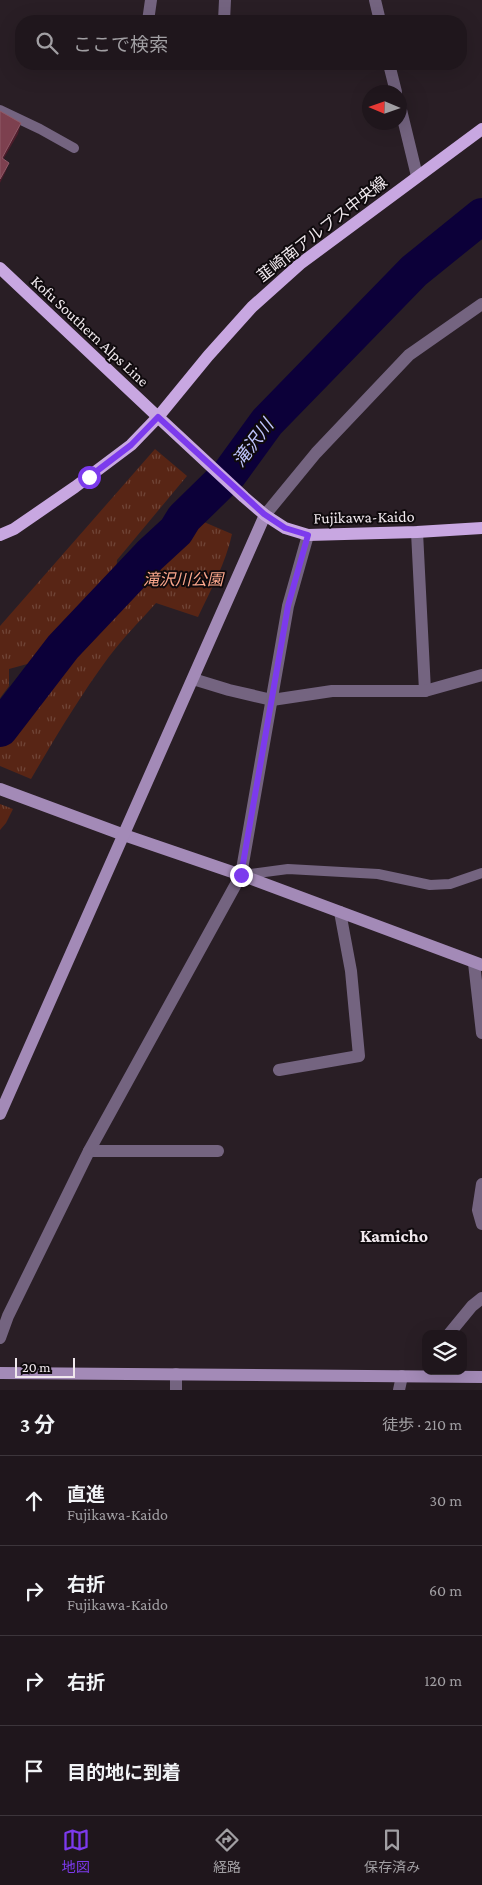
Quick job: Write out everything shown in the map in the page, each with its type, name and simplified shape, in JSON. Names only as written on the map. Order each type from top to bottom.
[{"type":"main road","name":"韮崎南アルプス中央線","points":[[158,417],[208,356],[252,307],[300,264],[482,129]]},
{"type":"main road","name":"Kofu Southern Alps Line","points":[[0,268],[158,417]]},
{"type":"main road","name":"Fujikawa-Kaido","points":[[158,417],[244,497],[285,528],[308,535],[482,528]]},
{"type":"main road","points":[[0,535],[14,529],[75,487],[131,445],[158,417]]},
{"type":"street","points":[[149,15],[151,0]]},
{"type":"street","points":[[224,15],[225,0]]},
{"type":"street","points":[[375,0],[379,15]]},
{"type":"street","points":[[390,70],[394,85]]},
{"type":"street","points":[[406,130],[417,176]]},
{"type":"street","points":[[0,1114],[194,679],[264,514],[316,453],[409,355],[482,304]]},
{"type":"street","points":[[417,532],[425,691]]},
{"type":"street","points":[[0,1338],[8,1316],[89,1151],[241,875],[288,606],[308,535]]},
{"type":"street","points":[[194,679],[229,690],[272,700],[332,691],[425,691],[482,675]]},
{"type":"street","points":[[0,789],[124,835],[241,875],[478,964],[482,1033]]},
{"type":"street","points":[[279,1070],[359,1056],[351,971],[340,912]]},
{"type":"street","points":[[89,1151],[218,1151]]},
{"type":"street","points":[[482,1184],[478,1210],[482,1224]]},
{"type":"street","points":[[452,1330],[472,1306],[482,1298]]},
{"type":"street","points":[[0,1373],[402,1376],[422,1374]]},
{"type":"street","points":[[176,1374],[176,1390]]},
{"type":"street","points":[[455,1375],[482,1376]]},
{"type":"street","points":[[399,1390],[402,1376]]},
{"type":"lane","points":[[0,110],[74,148]]},
{"type":"lane","points":[[241,875],[288,869],[308,870],[378,874],[430,885],[450,884],[482,873]]},
{"type":"green space","name":"滝沢川公園","points":[[155,449],[187,476],[117,560],[112,579],[95,590],[92,598],[31,663],[9,669],[9,686],[0,698],[0,626]]},
{"type":"green space","name":"滝沢川公園","points":[[197,519],[232,534],[222,566],[198,617],[156,603],[98,672],[68,717],[31,779],[0,766],[0,746],[6,736],[78,642],[91,631],[119,598],[134,585]]},
{"type":"green space","points":[[0,804],[13,809],[0,830]]},
{"type":"building","points":[[0,111],[21,123],[2,158],[9,163],[0,179]]},
{"type":"waterway","name":"滝沢川","points":[[0,729],[63,647],[150,555],[176,531],[184,518],[230,473],[267,422],[414,271],[482,216]]},
{"type":"district","name":"Kamicho","points":[[394,1236]]},
{"type":"route","points":[[89,477],[131,445],[158,417],[264,514],[285,528],[308,535],[288,606],[241,875]]}]
